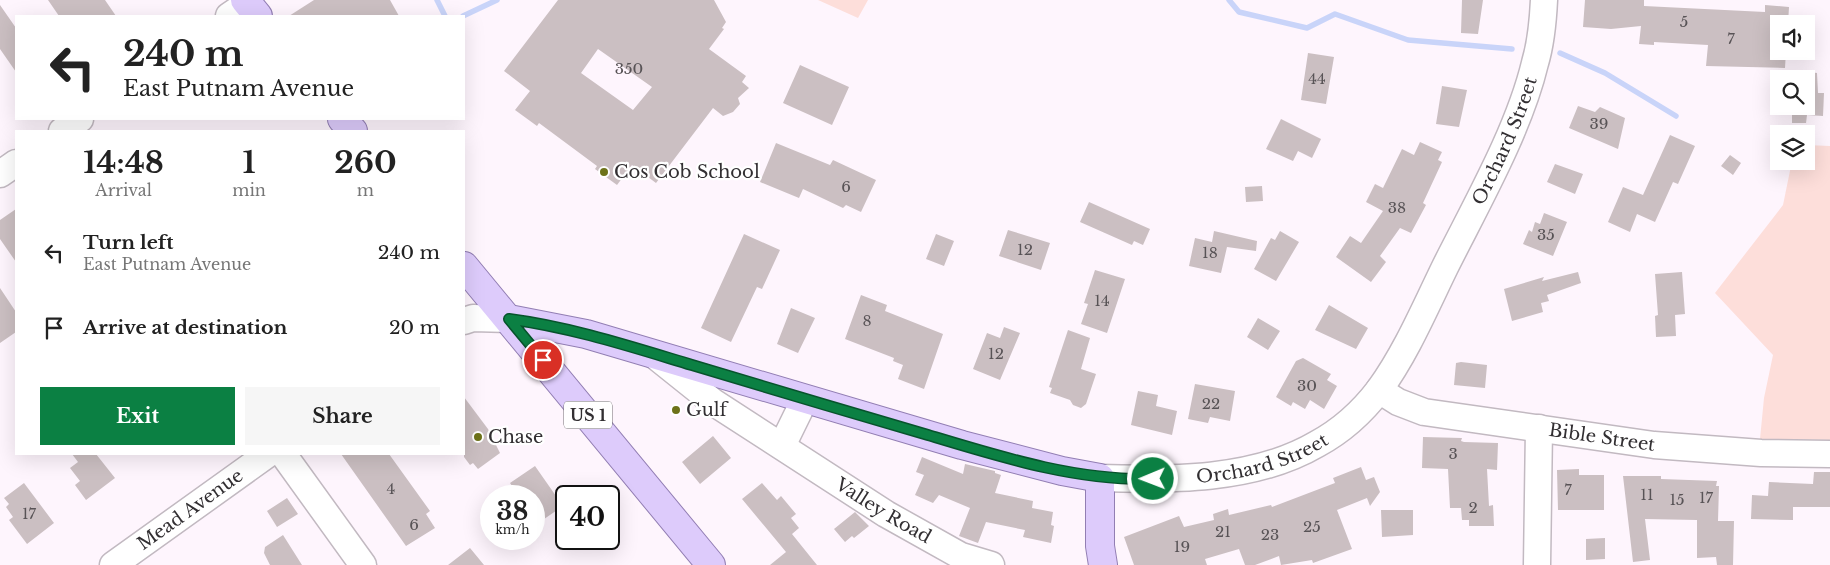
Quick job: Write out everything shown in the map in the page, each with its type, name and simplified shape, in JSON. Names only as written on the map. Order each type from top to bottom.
[{"type":"main road","points":[[343,120],[351,130]]},
{"type":"main road","name":"US 1","points":[[465,267],[711,565]]},
{"type":"main road","name":"Orchard Street","points":[[509,319],[586,334],[962,445],[1062,472],[1100,478]]},
{"type":"main road","points":[[1100,478],[1100,546],[1103,565]]},
{"type":"street","name":"Orchard Street","points":[[1100,478],[1136,479],[1199,476],[1223,473],[1278,461],[1318,444],[1341,428],[1379,390],[1422,313],[1521,106],[1535,64],[1544,0]]},
{"type":"street","points":[[64,130],[78,120]]},
{"type":"street","points":[[0,174],[15,164]]},
{"type":"street","points":[[465,321],[472,318],[509,319]]},
{"type":"street","name":"Valley Road","points":[[652,354],[712,402],[886,514],[961,556],[991,565]]},
{"type":"street","name":"Bible Street","points":[[1379,390],[1398,402],[1424,412],[1615,440],[1704,450],[1830,454]]},
{"type":"street","points":[[782,446],[805,399]]},
{"type":"street","points":[[1537,565],[1539,428]]},
{"type":"street","name":"Mead Avenue","points":[[114,565],[267,455]]},
{"type":"street","points":[[284,455],[363,565]]},
{"type":"shaded area","points":[[818,0],[868,0],[858,18]]},
{"type":"shaded area","points":[[1815,145],[1830,146],[1830,440],[1760,439],[1764,398],[1773,355],[1715,293],[1783,205],[1790,170],[1815,170]]},
{"type":"building","points":[[48,0],[105,0],[115,15],[58,15]]},
{"type":"building","points":[[314,0],[390,0],[398,15],[291,15]]},
{"type":"building","points":[[558,0],[714,0],[726,22],[722,28],[724,29],[709,49],[746,76],[742,82],[749,88],[738,98],[740,104],[733,112],[723,116],[713,108],[656,183],[632,165],[617,185],[595,169],[597,166],[539,123],[537,126],[515,110],[530,91],[504,71]],"holes":[[[598,49],[652,87],[633,110],[581,73]]]},
{"type":"building","points":[[1462,0],[1483,0],[1478,34],[1461,33]]},
{"type":"building","points":[[1585,0],[1644,0],[1644,6],[1765,12],[1765,5],[1789,7],[1789,15],[1770,15],[1770,60],[1785,60],[1785,68],[1706,66],[1708,45],[1654,42],[1654,45],[1639,44],[1641,26],[1611,29],[1583,27]]},
{"type":"building","points":[[0,5],[15,27],[15,71],[0,49]]},
{"type":"building","points":[[1308,53],[1334,57],[1326,104],[1301,100]]},
{"type":"building","points":[[800,65],[849,87],[832,125],[783,103]]},
{"type":"building","points":[[1815,73],[1817,73],[1818,93],[1824,93],[1823,116],[1807,115],[1815,115]]},
{"type":"building","points":[[1442,86],[1467,90],[1459,127],[1436,124]]},
{"type":"building","points":[[1578,106],[1595,112],[1600,107],[1625,118],[1618,149],[1569,128]]},
{"type":"building","points":[[1792,115],[1807,115],[1806,123],[1792,123]]},
{"type":"building","points":[[1281,119],[1321,139],[1312,158],[1298,151],[1293,161],[1266,149]]},
{"type":"building","points":[[1670,135],[1695,146],[1678,184],[1673,182],[1655,222],[1637,214],[1630,232],[1608,222],[1623,187],[1643,195]]},
{"type":"building","points":[[1420,142],[1442,152],[1438,160],[1442,162],[1423,203],[1426,205],[1411,233],[1400,228],[1380,256],[1386,262],[1371,282],[1336,257],[1350,236],[1361,243],[1383,211],[1366,202],[1375,184],[1383,188],[1402,149],[1414,155]]},
{"type":"building","points":[[776,143],[830,165],[833,160],[876,180],[861,212],[846,205],[843,208],[803,189],[799,198],[760,182]]},
{"type":"building","points":[[1730,155],[1741,163],[1733,175],[1721,166]]},
{"type":"building","points":[[1555,164],[1583,174],[1575,194],[1547,182]]},
{"type":"building","points":[[1262,186],[1263,201],[1246,202],[1245,187]]},
{"type":"building","points":[[1089,202],[1150,229],[1143,245],[1134,241],[1132,245],[1080,222]]},
{"type":"building","points":[[15,210],[15,261],[0,239],[0,220]]},
{"type":"building","points":[[1544,213],[1567,222],[1553,256],[1523,244],[1529,230],[1532,232],[1535,222],[1540,224]]},
{"type":"building","points":[[1008,230],[1050,243],[1041,270],[999,256]]},
{"type":"building","points":[[1214,231],[1257,241],[1256,251],[1227,247],[1221,273],[1189,266],[1195,238],[1212,242]]},
{"type":"building","points":[[1280,231],[1299,242],[1276,281],[1254,269],[1271,238],[1275,240]]},
{"type":"building","points":[[744,234],[780,250],[762,289],[757,287],[731,342],[701,328]]},
{"type":"building","points":[[936,234],[954,241],[944,266],[926,259]]},
{"type":"building","points":[[1095,270],[1125,279],[1107,333],[1081,324],[1088,304],[1084,303]]},
{"type":"building","points":[[1578,272],[1581,283],[1547,295],[1549,301],[1541,303],[1543,312],[1512,321],[1504,289],[1544,277],[1542,281]]},
{"type":"building","points":[[1682,272],[1685,314],[1675,315],[1676,336],[1656,337],[1655,316],[1658,315],[1655,274]]},
{"type":"building","points":[[0,288],[15,310],[15,333],[0,343]]},
{"type":"building","points":[[861,295],[887,305],[885,311],[943,334],[924,389],[898,379],[903,365],[893,361],[894,358],[845,339]]},
{"type":"building","points":[[1329,305],[1368,328],[1356,349],[1315,330]]},
{"type":"building","points":[[791,308],[815,318],[798,353],[777,344]]},
{"type":"building","points":[[1258,318],[1280,331],[1268,350],[1247,337]]},
{"type":"building","points":[[1004,327],[1020,333],[1000,380],[973,369],[987,333],[1000,338]]},
{"type":"building","points":[[1068,330],[1090,338],[1081,369],[1096,374],[1086,404],[1081,408],[1073,405],[1070,400],[1050,393],[1052,388],[1049,387]]},
{"type":"building","points":[[1303,358],[1331,374],[1327,380],[1337,386],[1324,409],[1310,400],[1305,409],[1293,402],[1291,406],[1276,397],[1296,361]]},
{"type":"building","points":[[1456,363],[1487,365],[1485,388],[1454,385]]},
{"type":"building","points":[[1195,384],[1235,391],[1230,421],[1210,417],[1208,423],[1188,419]]},
{"type":"building","points":[[1138,391],[1158,395],[1156,406],[1177,411],[1172,435],[1131,425]]},
{"type":"building","name":"Chase","points":[[465,398],[488,429],[500,453],[478,469],[473,463],[470,465],[464,457]]},
{"type":"building","points":[[713,436],[731,458],[700,484],[682,462]]},
{"type":"building","points":[[1423,437],[1462,438],[1461,441],[1464,442],[1498,443],[1497,470],[1487,469],[1489,506],[1493,505],[1494,526],[1469,526],[1469,520],[1462,520],[1461,508],[1450,508],[1448,469],[1422,468]]},
{"type":"building","points":[[73,455],[97,455],[115,478],[86,500],[75,485],[80,481],[70,468],[78,462]]},
{"type":"building","points":[[342,455],[390,455],[430,511],[426,514],[435,528],[406,546]]},
{"type":"building","points":[[922,457],[963,474],[965,464],[995,471],[995,473],[1001,475],[995,493],[1033,501],[1032,508],[1053,512],[1051,525],[1054,526],[1051,543],[1023,537],[1025,530],[986,522],[978,543],[959,536],[970,508],[939,495],[933,503],[915,495],[924,475],[916,472]]},
{"type":"building","points":[[535,466],[555,495],[555,512],[545,518],[545,485],[511,485],[510,483]]},
{"type":"building","points":[[1361,467],[1366,480],[1374,477],[1380,492],[1370,506],[1367,498],[1337,510],[1352,549],[1313,563],[1312,560],[1281,565],[1279,556],[1255,565],[1245,565],[1239,549],[1205,559],[1207,565],[1134,565],[1124,537],[1179,516],[1184,527],[1214,520],[1213,514],[1228,509],[1229,515],[1271,505],[1272,507],[1335,483],[1333,478]]},
{"type":"building","points":[[1579,469],[1579,475],[1604,475],[1604,510],[1558,510],[1557,470]]},
{"type":"building","points":[[1814,472],[1830,472],[1830,507],[1793,507],[1793,520],[1751,519],[1752,495],[1768,496],[1769,482],[1813,484]]},
{"type":"building","points":[[1623,476],[1661,476],[1661,479],[1717,481],[1716,486],[1719,486],[1718,521],[1734,521],[1733,565],[1717,565],[1716,557],[1697,558],[1697,520],[1645,519],[1650,560],[1633,562]]},
{"type":"building","points":[[24,483],[54,523],[27,544],[9,520],[13,517],[6,507],[9,504],[4,498]]},
{"type":"building","points":[[762,483],[777,500],[781,496],[796,514],[791,518],[799,528],[792,534],[817,565],[770,565],[786,552],[742,499]]},
{"type":"building","points":[[287,498],[298,514],[277,527],[267,511]]},
{"type":"building","points":[[1381,510],[1413,510],[1413,535],[1382,537]]},
{"type":"building","points":[[855,512],[869,526],[854,538],[852,536],[845,542],[834,529]]},
{"type":"building","points":[[283,535],[302,565],[270,565],[264,553],[265,547]]},
{"type":"building","points":[[1605,538],[1605,559],[1586,560],[1586,539]]},
{"type":"building","points":[[470,548],[484,565],[448,565]]},
{"type":"waterway","points":[[437,0],[444,15]]},
{"type":"waterway","points":[[465,15],[497,0]]},
{"type":"waterway","points":[[1229,0],[1239,12],[1307,28],[1335,14],[1408,40],[1512,49]]},
{"type":"waterway","points":[[1560,53],[1605,73],[1676,116]]},
{"type":"place","name":"Cos Cob School","points":[[604,172]]},
{"type":"place","name":"Gulf","points":[[676,410]]},
{"type":"place","name":"Chase","points":[[478,437]]},
{"type":"route","points":[[543,360],[509,319],[586,334],[627,345],[776,391],[1062,472],[1100,478],[1153,479]]}]
